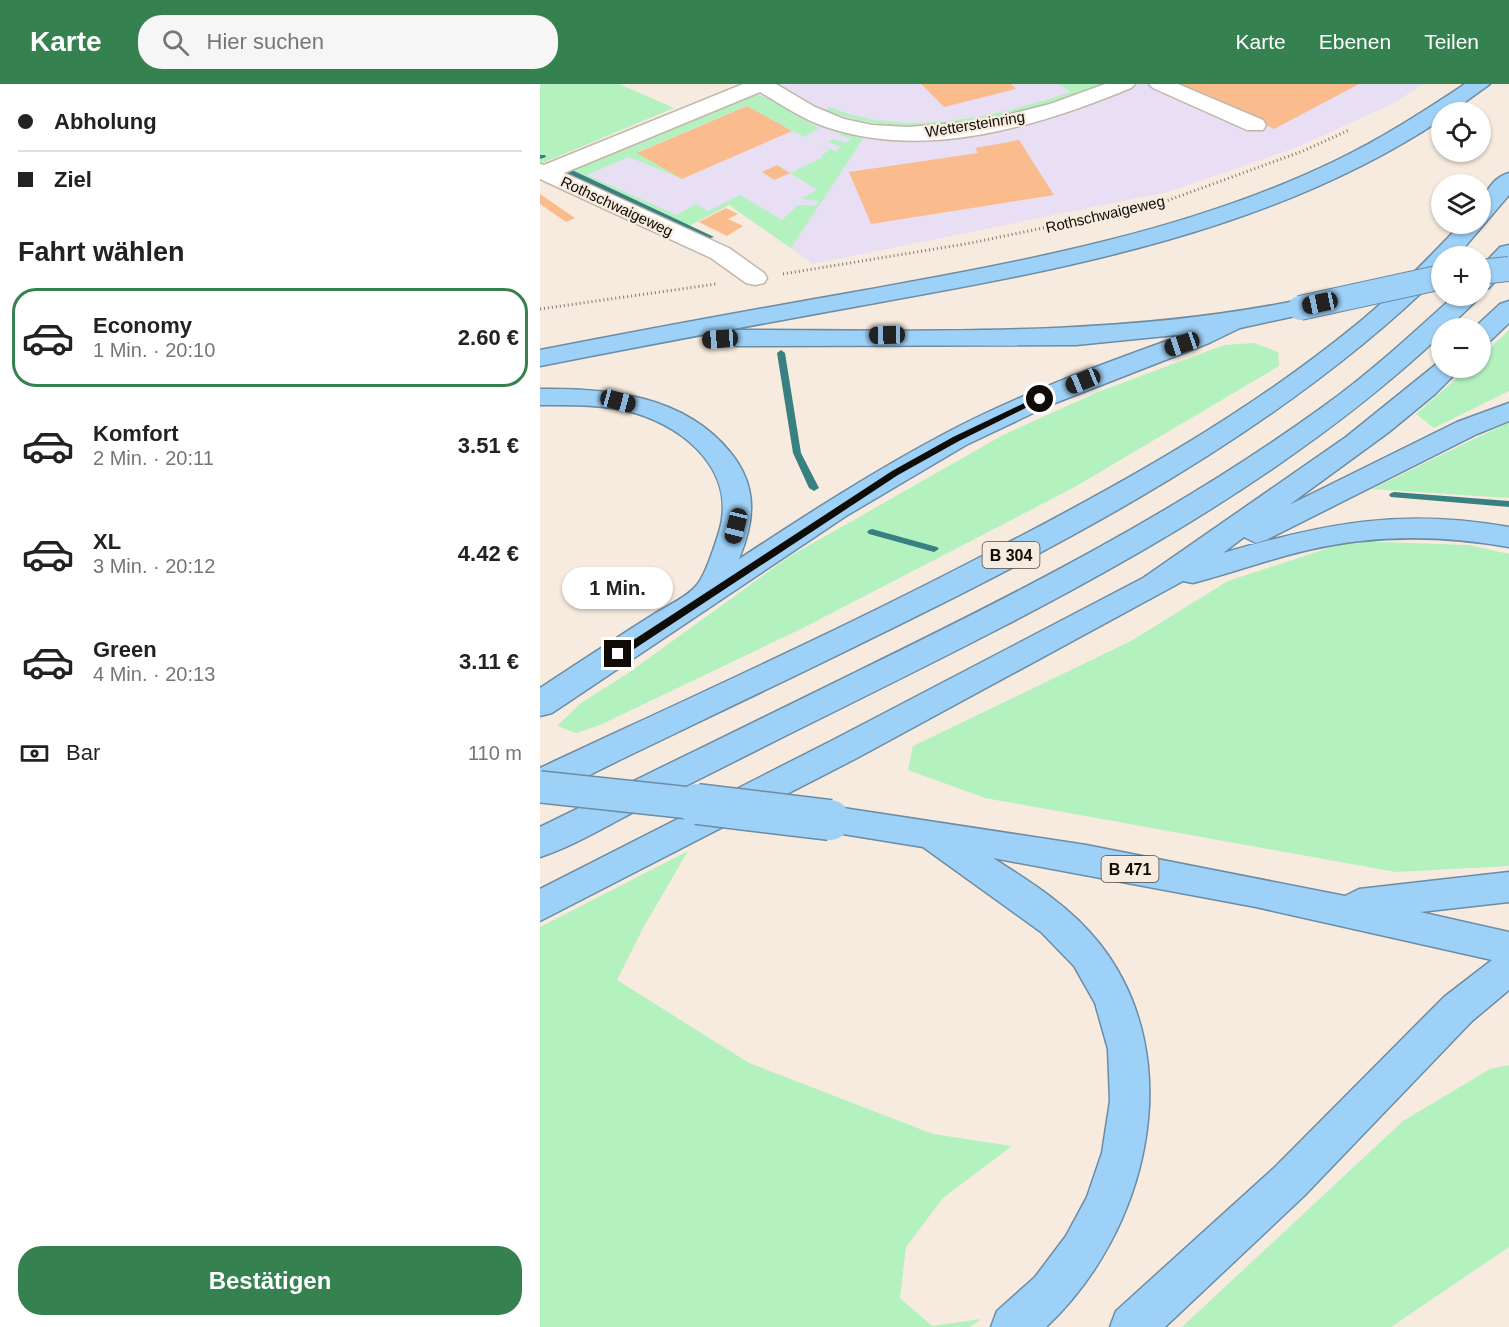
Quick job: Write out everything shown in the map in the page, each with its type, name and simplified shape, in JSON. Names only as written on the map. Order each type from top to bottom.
[{"type":"highway","points":[[540,358],[1016,271],[1183,229],[1298,188],[1345,167],[1438,113],[1479,84]]},
{"type":"highway","points":[[1491,203],[1509,180]]},
{"type":"highway","name":"B 304","points":[[1454,246],[1465,234]]},
{"type":"highway","points":[[1491,271],[1509,252]]},
{"type":"highway","name":"B 304","points":[[540,785],[1003,559],[1175,463],[1227,430],[1324,362],[1379,317],[1431,269]]},
{"type":"highway","points":[[1491,271],[1509,269]]},
{"type":"highway","points":[[590,348],[742,337],[1076,337],[1232,322],[1431,279]]},
{"type":"highway","name":"B 304","points":[[540,843],[936,647],[1165,522],[1272,455],[1342,405],[1427,335],[1457,306]]},
{"type":"highway","points":[[1491,326],[1509,309]]},
{"type":"highway","points":[[540,704],[836,509],[956,439],[1040,399],[1126,364],[1200,338],[1232,322]]},
{"type":"highway","points":[[540,906],[856,744],[1154,585],[1194,561],[1258,513],[1348,452],[1436,378]]},
{"type":"highway","points":[[540,397],[583,397],[618,401],[654,410],[683,424],[706,440],[720,456],[734,478],[738,501],[730,549],[716,572],[711,593]]},
{"type":"highway","points":[[1194,561],[1286,520],[1467,428],[1509,411]]},
{"type":"highway","points":[[1154,585],[1258,552],[1337,533],[1385,526],[1441,527],[1509,537]]},
{"type":"highway","name":"B 471","points":[[540,785],[925,832],[1335,907],[1509,948]]},
{"type":"highway","points":[[925,832],[1028,898],[1087,955],[1109,988],[1123,1024],[1129,1058],[1127,1132],[1120,1168],[1099,1223],[1036,1310],[1013,1327]]},
{"type":"highway","points":[[1335,907],[1509,886]]},
{"type":"highway","points":[[1132,1327],[1288,1182],[1458,1009],[1509,968]]},
{"type":"street","name":"Wettersteinring","points":[[761,84],[812,113],[839,124],[875,132],[915,134],[986,125],[1054,111],[1124,84]]},
{"type":"street","points":[[542,172],[761,84]]},
{"type":"street","points":[[1160,84],[1192,102],[1255,125]]},
{"type":"street","name":"Rothschwaigeweg","points":[[542,172],[720,253],[755,278]]},
{"type":"path","name":"Rothschwaigeweg","points":[[540,309],[755,278],[971,243],[1158,204],[1303,151],[1355,127]]},
{"type":"shaded area","points":[[742,84],[1424,84],[1392,104],[1298,147],[1168,192],[813,264],[729,205],[685,228],[559,172],[752,90]]},
{"type":"green space","points":[[540,84],[619,84],[674,108],[540,164]]},
{"type":"green space","points":[[1058,84],[1101,84],[1035,108],[964,123],[929,126],[893,125],[859,120],[825,110],[830,107],[859,117],[889,122],[950,121],[1012,109],[1071,92]]},
{"type":"green space","points":[[751,93],[767,98],[819,128],[804,137],[746,106],[638,152],[680,178],[629,157],[587,175],[677,215],[696,204],[708,211],[740,195],[782,220],[798,205],[816,206],[819,201],[801,199],[817,190],[790,173],[823,157],[821,155],[829,151],[822,146],[836,151],[841,147],[828,142],[833,139],[846,143],[851,139],[839,135],[841,133],[864,137],[791,248],[729,205],[685,228],[569,176],[572,174],[570,169],[620,147],[624,150],[644,141],[641,139],[680,126],[677,124],[693,117],[697,119],[715,112],[712,109],[726,103],[730,105],[746,98],[743,96]]},
{"type":"green space","points":[[1509,330],[1509,391],[1434,428],[1416,414],[1457,378],[1491,378],[1491,347]]},
{"type":"green space","points":[[1254,343],[1278,352],[1279,366],[1073,488],[803,628],[600,725],[576,733],[557,726],[581,703],[627,674],[787,558],[1003,435],[1098,392],[1224,345]]},
{"type":"green space","points":[[1509,422],[1509,498],[1372,489]]},
{"type":"green space","points":[[1350,541],[1469,545],[1509,554],[1509,866],[1396,872],[985,798],[908,770],[913,746],[1131,641],[1228,581]]},
{"type":"green space","points":[[688,851],[642,930],[617,980],[749,1063],[933,1134],[1012,1146],[943,1198],[906,1247],[900,1298],[932,1326],[981,1319],[970,1327],[540,1327],[540,927]]},
{"type":"green space","points":[[1509,1065],[1509,1247],[1391,1327],[1182,1327],[1403,1121],[1490,1069]]},
{"type":"building","points":[[921,84],[1011,84],[1016,89],[944,107]]},
{"type":"building","points":[[1182,84],[1359,84],[1274,129],[1178,86]]},
{"type":"building","points":[[747,106],[792,131],[682,179],[637,153]]},
{"type":"building","points":[[1019,140],[1054,195],[871,224],[849,172],[978,153],[975,148]]},
{"type":"building","points":[[777,165],[790,173],[774,180],[762,172]]},
{"type":"building","points":[[540,194],[575,218],[566,222],[540,204]]},
{"type":"building","points":[[726,208],[738,214],[728,219],[743,226],[727,236],[699,222]]},
{"type":"waterway","points":[[569,172],[710,237]]},
{"type":"waterway","points":[[781,353],[797,453],[814,488]]},
{"type":"waterway","points":[[1394,495],[1509,504]]},
{"type":"waterway","points":[[872,532],[934,549]]},
{"type":"route","points":[[618,654],[836,509],[895,473],[956,439],[1040,399]]}]
